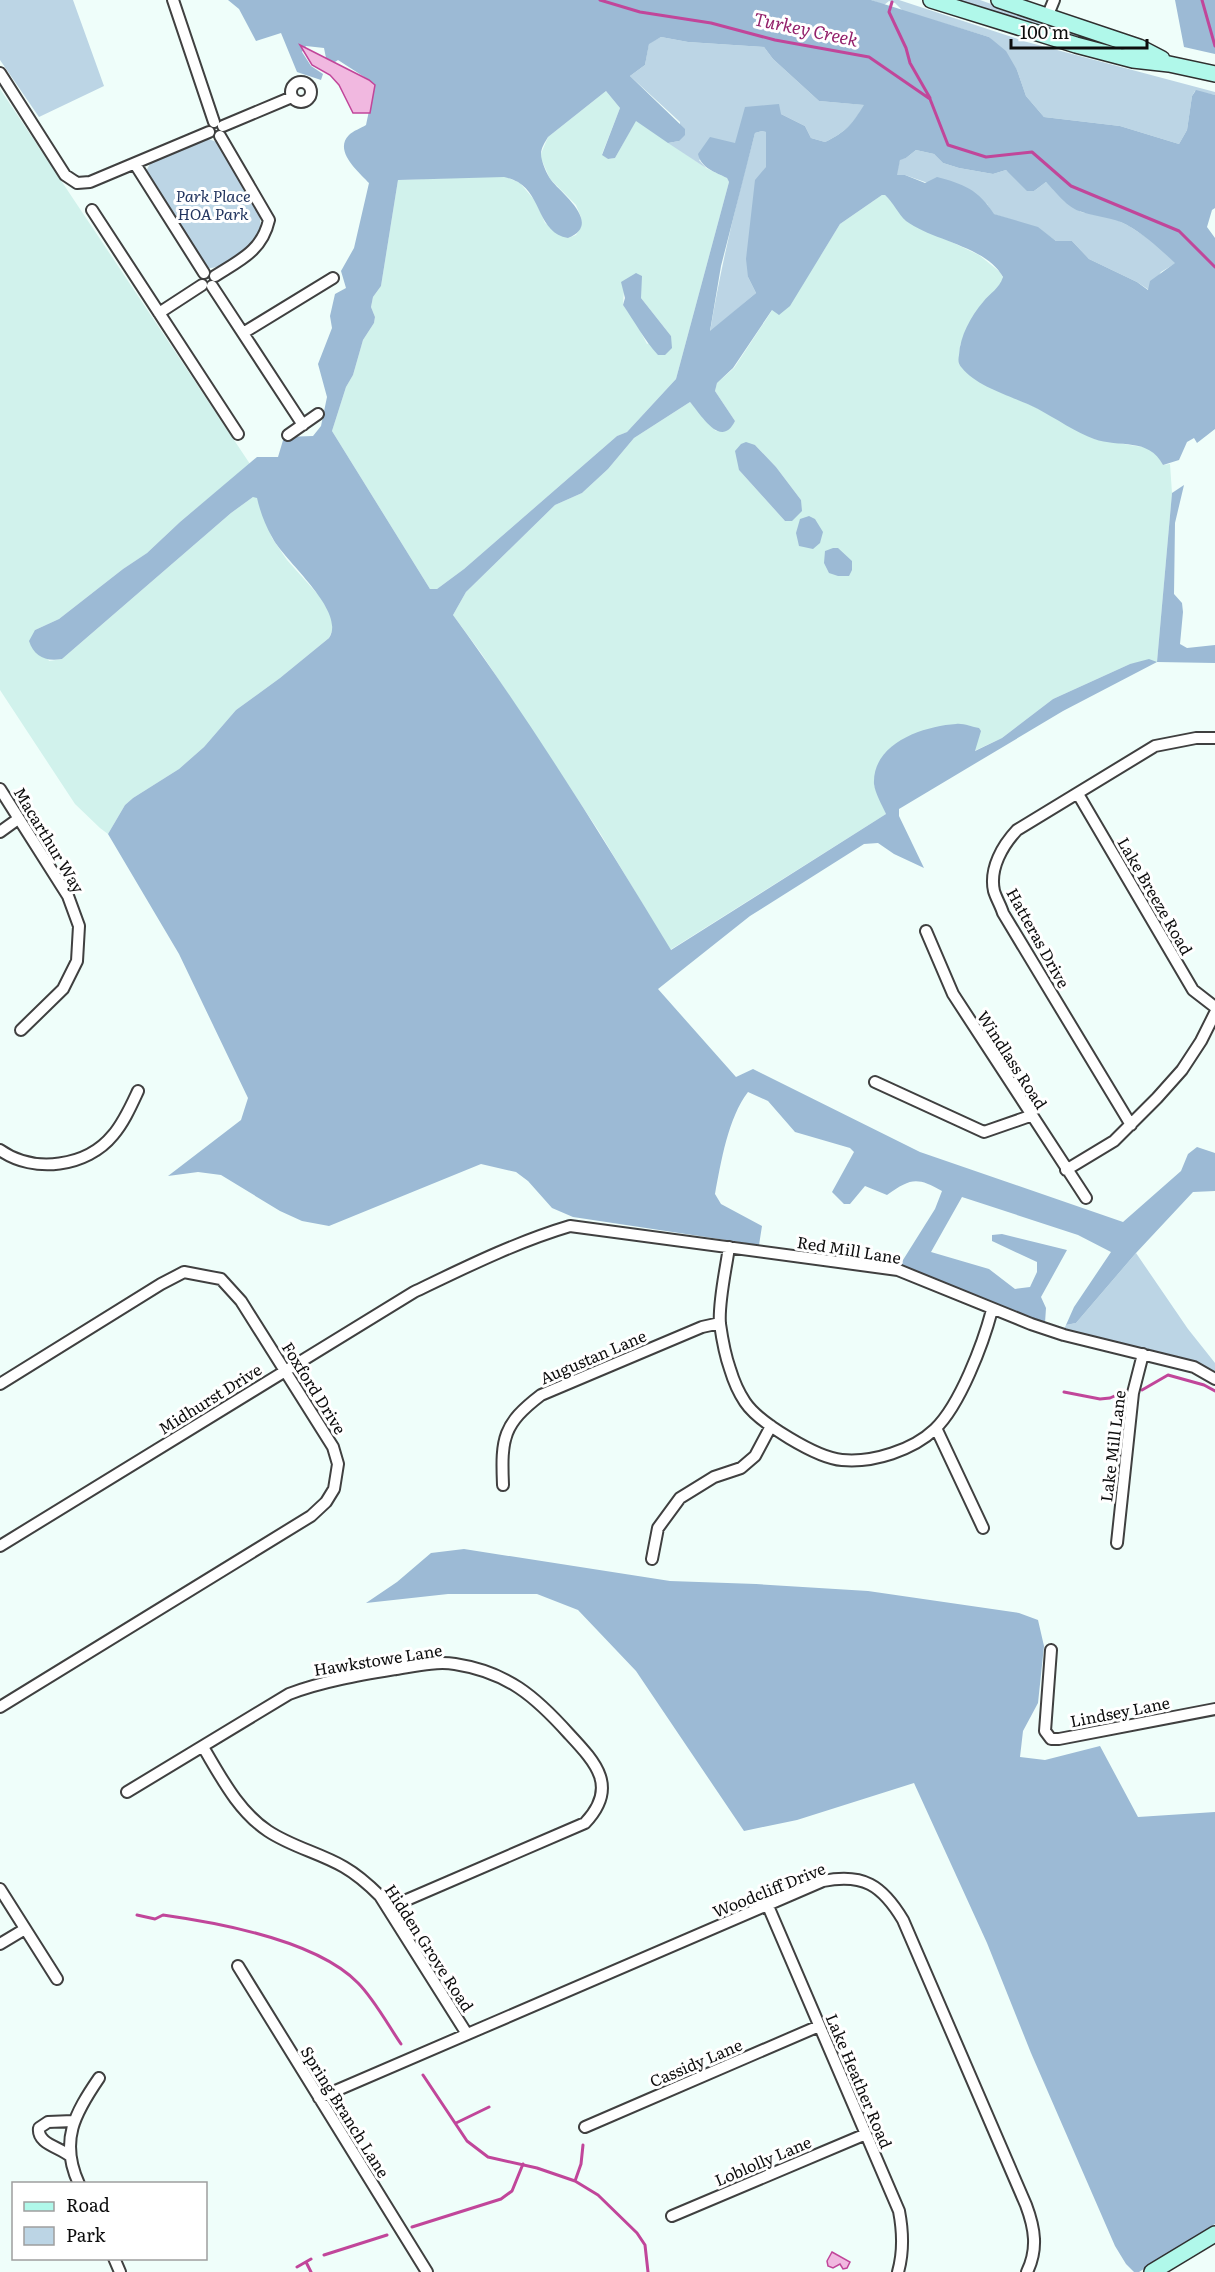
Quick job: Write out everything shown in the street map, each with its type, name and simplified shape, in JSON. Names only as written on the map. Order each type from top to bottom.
[{"type":"main road","points":[[931,0],[1076,45],[1133,60],[1169,64],[1215,74]]},
{"type":"main road","points":[[999,0],[1139,47],[1169,64]]},
{"type":"main road","points":[[1152,2272],[1215,2234]]},
{"type":"street","points":[[159,313],[247,256],[260,244],[266,234],[269,220],[217,129],[173,0]]},
{"type":"street","points":[[1047,17],[1054,0]]},
{"type":"street","points":[[0,73],[65,174],[71,180],[79,183],[90,182],[135,164],[292,97]]},
{"type":"street","points":[[135,164],[303,425]]},
{"type":"street","points":[[92,210],[238,434]]},
{"type":"street","points":[[243,333],[333,278]]},
{"type":"street","points":[[288,435],[318,414]]},
{"type":"street","name":"Hatteras Drive","points":[[1131,1125],[1004,913],[994,890],[994,871],[1000,854],[1017,830],[1155,746],[1196,738],[1215,738]]},
{"type":"street","name":"Macarthur Way","points":[[0,789],[68,896],[79,926],[77,961],[63,989],[21,1030]]},
{"type":"street","name":"Lake Breeze Road","points":[[1078,794],[1193,990],[1215,1007]]},
{"type":"street","points":[[0,832],[18,819]]},
{"type":"street","name":"Windlass Road","points":[[926,931],[952,994],[1086,1198]]},
{"type":"street","points":[[1066,1170],[1114,1141],[1131,1125],[1182,1070],[1202,1041],[1215,1013]]},
{"type":"street","points":[[875,1082],[984,1132],[1030,1116]]},
{"type":"street","points":[[0,1150],[39,1164],[64,1164],[89,1155],[113,1136],[129,1111],[138,1091]]},
{"type":"street","name":"Red Mill Lane","points":[[570,1226],[898,1270],[993,1310],[1064,1335],[1194,1367],[1215,1378]]},
{"type":"street","name":"Midhurst Drive","points":[[0,1546],[414,1293],[472,1264],[549,1232],[570,1226]]},
{"type":"street","points":[[729,1247],[720,1323],[730,1370],[746,1403],[771,1426],[806,1447],[841,1460],[885,1456],[915,1445],[936,1428],[957,1398],[987,1331],[993,1310]]},
{"type":"street","name":"Foxford Drive","points":[[0,1384],[184,1272],[221,1279],[241,1300],[333,1447],[338,1464],[338,1477],[334,1489],[326,1502],[311,1516],[0,1707]]},
{"type":"street","name":"Augustan Lane","points":[[503,1485],[502,1454],[507,1429],[520,1411],[534,1400],[702,1327],[720,1323]]},
{"type":"street","name":"Lake Mill Lane","points":[[1117,1543],[1133,1393],[1143,1354]]},
{"type":"street","points":[[652,1559],[658,1527],[680,1498],[714,1477],[741,1468],[755,1456],[771,1426]]},
{"type":"street","points":[[936,1428],[983,1528]]},
{"type":"street","name":"Lindsey Lane","points":[[1051,1650],[1045,1731],[1051,1739],[1215,1709]]},
{"type":"street","name":"Hawkstowe Lane","points":[[127,1791],[289,1694],[309,1686],[425,1664],[452,1663],[478,1668],[503,1678],[528,1693],[587,1753],[599,1770],[603,1784],[596,1812],[585,1823],[388,1908]]},
{"type":"street","name":"Hidden Grove Road","points":[[203,1747],[232,1794],[248,1814],[267,1830],[293,1845],[343,1866],[363,1879],[380,1896],[467,2034]]},
{"type":"street","name":"Woodcliff Drive","points":[[319,2098],[823,1881],[842,1877],[863,1881],[891,1901],[903,1920],[1032,2222],[1035,2241],[1033,2259],[1027,2272]]},
{"type":"street","points":[[0,1890],[57,1979]]},
{"type":"street","name":"Lake Heather Road","points":[[768,1906],[899,2211],[903,2232],[898,2272]]},
{"type":"street","points":[[0,1944],[25,1929]]},
{"type":"street","name":"Spring Branch Lane","points":[[238,1966],[427,2272]]},
{"type":"street","name":"Cassidy Lane","points":[[585,2127],[819,2026]]},
{"type":"street","points":[[78,2182],[70,2156],[74,2121],[80,2106],[99,2078]]},
{"type":"street","points":[[70,2156],[41,2140],[38,2134],[39,2128],[48,2122],[74,2121]]},
{"type":"street","name":"Loblolly Lane","points":[[672,2216],[866,2134]]},
{"type":"shaded area","points":[[228,0],[871,0],[989,37],[1006,51],[1017,70],[1026,96],[1044,117],[1120,126],[1179,144],[1187,130],[1192,96],[1196,90],[1215,95],[1215,208],[1212,210],[1207,227],[1215,238],[1215,429],[1197,443],[1194,438],[1187,442],[1179,460],[1163,465],[1150,450],[1094,439],[1038,409],[987,387],[969,375],[959,362],[964,334],[974,314],[997,288],[1003,277],[995,267],[972,251],[930,234],[906,221],[888,198],[882,195],[840,224],[790,306],[779,315],[772,310],[733,368],[717,383],[715,391],[735,421],[730,429],[724,432],[712,427],[690,402],[634,438],[608,469],[582,493],[555,505],[466,592],[453,615],[565,780],[671,950],[886,814],[874,784],[876,770],[881,758],[902,739],[929,728],[962,724],[979,728],[981,731],[975,751],[1002,738],[1053,699],[1130,664],[1149,659],[1157,662],[1063,711],[899,809],[899,816],[924,868],[894,854],[878,843],[864,844],[750,916],[658,989],[736,1077],[753,1069],[920,1152],[1123,1222],[1181,1171],[1188,1154],[1197,1147],[1215,1153],[1215,1191],[1193,1192],[1136,1253],[1076,1323],[1066,1325],[1074,1307],[1111,1252],[1078,1235],[962,1197],[931,1252],[989,1269],[1015,1289],[1030,1287],[1037,1272],[1037,1262],[992,1241],[992,1235],[1002,1234],[1067,1250],[1041,1297],[1046,1308],[1045,1323],[901,1267],[903,1260],[935,1209],[942,1191],[926,1183],[914,1181],[902,1185],[887,1195],[865,1186],[850,1204],[844,1204],[832,1192],[854,1152],[850,1148],[795,1132],[768,1101],[748,1092],[730,1127],[715,1194],[721,1204],[762,1226],[759,1245],[573,1217],[552,1208],[528,1181],[516,1172],[481,1164],[329,1226],[302,1221],[280,1211],[221,1175],[198,1172],[168,1176],[241,1120],[248,1098],[179,954],[108,834],[125,805],[179,769],[204,747],[236,710],[329,638],[332,627],[329,614],[312,586],[272,537],[257,498],[253,497],[231,513],[62,659],[50,660],[41,657],[34,651],[29,641],[35,630],[59,619],[147,553],[257,457],[278,457],[284,437],[313,436],[321,426],[327,397],[318,364],[332,328],[330,316],[335,294],[346,288],[341,271],[354,248],[369,183],[349,161],[344,148],[345,141],[349,135],[366,125],[374,87],[369,80],[338,60],[332,64],[327,63],[324,48],[306,46],[302,52],[311,66],[323,74],[321,80],[297,72],[281,33],[256,41],[239,9]],"holes":[[[661,37],[688,42],[764,47],[773,59],[819,101],[864,105],[848,127],[825,142],[811,138],[805,126],[781,114],[779,104],[745,107],[735,143],[710,137],[698,154],[700,159],[705,166],[727,178],[729,182],[676,379],[627,432],[617,436],[464,569],[437,589],[430,589],[332,431],[346,387],[353,375],[363,340],[374,323],[375,317],[371,307],[373,297],[381,286],[398,180],[510,178],[526,188],[551,229],[558,235],[568,238],[578,232],[582,225],[581,217],[544,168],[541,152],[548,137],[606,91],[620,108],[602,155],[608,159],[615,158],[636,121],[668,143],[679,141],[685,135],[685,129],[630,76],[645,65],[649,44]],[[766,132],[766,167],[755,180],[746,259],[748,277],[756,293],[710,331],[721,266],[755,133]],[[916,150],[934,154],[943,163],[959,168],[993,174],[1006,170],[1027,191],[1034,191],[1046,182],[1071,207],[1127,225],[1158,247],[1175,263],[1150,281],[1148,290],[1137,282],[1089,259],[1072,241],[1056,241],[1038,227],[994,214],[976,193],[962,185],[937,177],[925,183],[905,175],[897,175],[900,160]]]},
{"type":"shaded area","points":[[1175,0],[1215,0],[1215,54],[1184,47]]},
{"type":"shaded area","points":[[300,45],[375,85],[370,113],[353,113],[339,85],[330,75],[312,65]]},
{"type":"shaded area","points":[[0,89],[250,464],[180,522],[147,553],[59,619],[35,630],[49,661],[62,659],[231,513],[253,497],[257,497],[272,538],[287,560],[322,599],[332,618],[333,628],[329,638],[236,710],[204,747],[179,769],[125,805],[108,834],[75,804],[0,690]]},
{"type":"shaded area","points":[[606,91],[620,108],[602,154],[608,159],[615,158],[636,120],[706,168],[727,178],[729,182],[676,379],[627,432],[617,436],[464,569],[437,589],[430,589],[332,431],[346,387],[353,375],[363,340],[374,323],[375,317],[371,307],[373,297],[381,286],[398,180],[504,176],[520,183],[536,202],[545,223],[568,238],[576,235],[581,227],[581,217],[576,205],[550,179],[540,156],[548,137]],"holes":[[[624,290],[641,298],[671,336],[647,344],[635,321],[623,305]]]},
{"type":"shaded area","points":[[885,195],[905,220],[979,255],[1000,272],[1003,278],[1000,286],[983,302],[960,345],[959,364],[987,386],[1035,407],[1094,439],[1148,448],[1159,457],[1163,465],[1170,464],[1172,493],[1157,662],[1130,664],[1053,699],[1002,738],[974,751],[874,785],[886,814],[670,950],[600,833],[481,653],[453,615],[466,592],[555,505],[582,493],[608,469],[634,438],[690,402],[716,431],[735,421],[715,391],[717,383],[734,368],[773,309],[821,255],[840,224]],"holes":[[[755,445],[776,467],[801,500],[792,521],[785,521],[739,470]]]},
{"type":"shaded area","points":[[636,273],[642,276],[641,298],[671,336],[672,348],[665,355],[658,355],[623,305],[625,298],[621,282]]},
{"type":"shaded area","points":[[746,442],[755,445],[776,467],[801,500],[802,511],[792,521],[785,521],[739,470],[735,451]]},
{"type":"shaded area","points":[[1184,485],[1175,523],[1174,594],[1182,603],[1183,612],[1180,644],[1187,648],[1215,645],[1215,663],[1157,662],[1172,493]]},
{"type":"shaded area","points":[[809,516],[815,519],[823,532],[820,543],[813,549],[799,546],[796,533],[800,519]]},
{"type":"shaded area","points":[[838,548],[852,561],[849,576],[829,573],[824,563],[825,551]]},
{"type":"shaded area","points":[[464,1549],[670,1581],[868,1591],[1019,1613],[1038,1620],[1044,1646],[1038,1703],[1023,1731],[1020,1757],[1045,1760],[1100,1746],[1138,1817],[1215,1812],[1215,2224],[1139,2272],[1134,2272],[1126,2264],[1115,2246],[1031,2053],[987,1943],[914,1783],[797,1820],[744,1831],[636,1671],[578,1610],[537,1594],[448,1594],[366,1603],[397,1582],[431,1553]]},
{"type":"shaded area","points":[[832,2252],[850,2262],[847,2268],[843,2269],[840,2264],[833,2268],[828,2266],[827,2261]]},
{"type":"green space","points":[[0,0],[73,0],[104,86],[39,117],[0,60]]},
{"type":"green space","points":[[871,0],[899,0],[1027,42],[1215,92],[1215,95],[1195,91],[1192,96],[1187,130],[1179,144],[1120,126],[1044,117],[1026,96],[1017,70],[989,37],[903,11],[895,3],[889,1],[884,5]]},
{"type":"green space","points":[[946,0],[980,0],[1081,36],[1080,41]]},
{"type":"green space","points":[[661,37],[688,42],[764,47],[773,59],[819,101],[865,105],[848,127],[825,142],[811,138],[805,126],[781,114],[735,143],[699,160],[706,168],[668,143],[679,141],[680,122],[630,76],[645,65],[649,43]]},
{"type":"green space","points":[[767,132],[766,167],[748,277],[756,293],[710,332],[724,257],[742,183],[755,133]]},
{"type":"green space","name":"Park Place HOA Park","points":[[208,139],[217,142],[243,181],[254,201],[260,219],[257,236],[250,245],[212,268],[207,268],[146,171],[151,162]]},
{"type":"green space","points":[[916,150],[934,154],[943,163],[959,168],[993,174],[1006,170],[1034,191],[1046,182],[1081,212],[1113,218],[1129,226],[1152,241],[1176,263],[1161,272],[1149,290],[1089,259],[1072,241],[1056,241],[1038,228],[993,214],[987,204],[905,175],[896,176],[900,159],[906,158]]},
{"type":"green space","points":[[1136,1253],[1188,1329],[1215,1363],[1215,1371],[1185,1359],[1064,1329],[1066,1325],[1076,1323]]},
{"type":"waterway","name":"Turkey Creek","points":[[600,0],[640,12],[711,23],[775,40],[869,57],[930,99],[948,145],[986,157],[1032,152],[1071,186],[1179,231],[1215,267]]},
{"type":"waterway","points":[[1202,0],[1215,46]]},
{"type":"waterway","points":[[892,2],[889,12],[906,48],[910,63],[930,98]]},
{"type":"waterway","points":[[1142,1390],[1168,1375],[1204,1385],[1215,1391]]},
{"type":"waterway","points":[[1064,1392],[1100,1399],[1110,1398],[1128,1390]]},
{"type":"waterway","points":[[137,1915],[155,1919],[163,1915],[239,1929],[293,1945],[318,1956],[340,1968],[364,1989],[401,2044]]},
{"type":"waterway","points":[[423,2075],[467,2141],[488,2157],[537,2168],[575,2181],[598,2195],[637,2233],[645,2245],[648,2272]]},
{"type":"waterway","points":[[456,2123],[489,2107]]},
{"type":"waterway","points":[[575,2181],[581,2164],[583,2145]]},
{"type":"waterway","points":[[412,2227],[501,2199],[512,2191],[523,2164]]},
{"type":"waterway","points":[[324,2255],[387,2235]]},
{"type":"waterway","points":[[297,2267],[311,2259]]},
{"type":"waterway","points":[[306,2262],[311,2272]]}]
